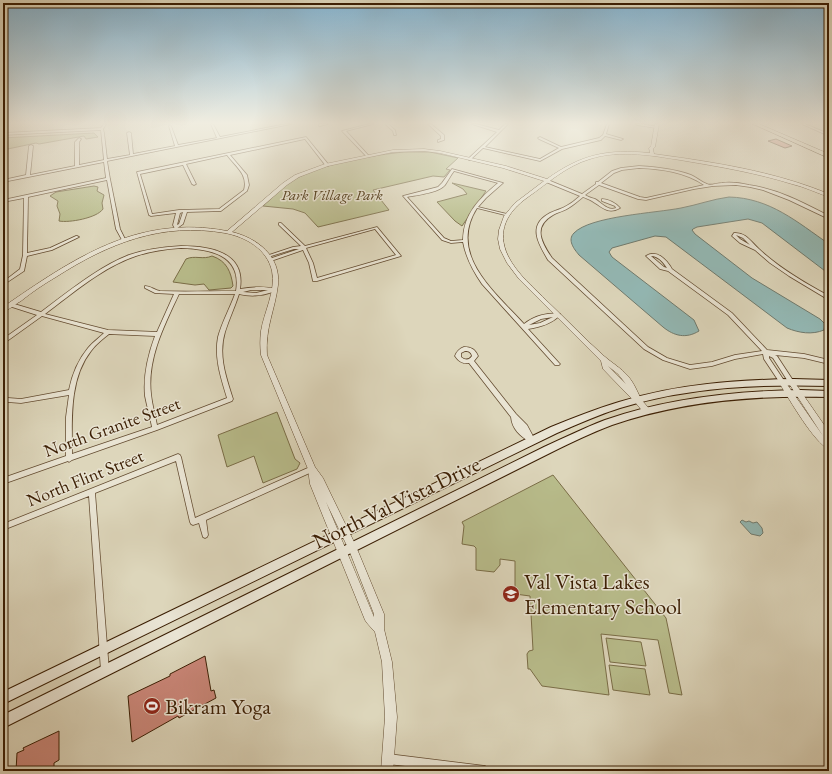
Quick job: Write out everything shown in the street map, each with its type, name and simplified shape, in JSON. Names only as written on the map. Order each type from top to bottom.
[{"type":"main road","name":"North Val Vista Drive","points":[[3,698],[532,440],[582,418],[638,400],[674,392],[714,386],[786,382],[829,383]]},
{"type":"main road","name":"North Val Vista Drive","points":[[3,722],[581,434],[608,423],[647,411],[688,402],[726,397],[789,393],[829,394]]},
{"type":"street","points":[[28,176],[30,160]]},
{"type":"street","points":[[77,160],[77,166]]},
{"type":"street","points":[[3,181],[109,160]]},
{"type":"street","points":[[198,160],[138,173],[151,215],[179,211],[220,210],[246,190],[248,185],[247,179],[239,167],[231,160]]},
{"type":"street","points":[[323,160],[327,165]]},
{"type":"street","points":[[228,232],[290,180],[305,172],[349,160]]},
{"type":"street","points":[[475,160],[504,167],[546,182],[560,189],[567,190],[597,202],[604,208],[613,210],[618,208],[616,205],[603,200]]},
{"type":"street","points":[[582,160],[575,163],[516,203],[506,214],[500,231],[503,250],[518,274],[604,360],[605,367],[647,411]]},
{"type":"street","points":[[685,160],[754,171],[790,181],[829,196]]},
{"type":"street","points":[[105,161],[118,229],[123,239]]},
{"type":"street","points":[[184,163],[194,184]]},
{"type":"street","points":[[707,186],[685,174],[634,167],[621,168],[597,183],[568,207],[551,214],[541,222],[538,231],[541,245],[550,259],[646,348],[665,359],[690,367],[712,364],[735,357],[766,352],[804,356],[829,362]]},
{"type":"street","points":[[465,242],[451,242],[443,239],[405,196],[441,187],[447,176],[453,170],[501,183],[482,199],[469,216],[465,242],[470,258],[480,279],[557,364]]},
{"type":"street","points":[[3,201],[108,179]]},
{"type":"street","points":[[597,183],[639,198],[646,199],[707,186],[737,185],[767,190],[811,208],[829,218]]},
{"type":"street","points":[[3,284],[22,270],[26,255],[26,196]]},
{"type":"street","points":[[475,207],[506,214]]},
{"type":"street","points":[[176,228],[175,225],[179,211]]},
{"type":"street","points":[[176,228],[181,224],[185,211]]},
{"type":"street","points":[[270,258],[298,251],[304,248],[376,228],[399,256],[315,280],[311,263],[304,248],[280,224]]},
{"type":"street","points":[[3,310],[71,263],[96,250],[123,239],[152,232],[176,228],[208,229],[228,232],[259,245],[270,258],[275,273],[274,290],[263,331],[263,349],[269,369],[312,469],[314,484],[347,550],[370,620],[379,629],[387,662],[390,689],[391,717],[387,771]]},
{"type":"street","points":[[756,249],[737,239],[734,236],[735,234],[737,233],[747,238],[756,249],[799,280],[829,298]]},
{"type":"street","points":[[26,255],[51,249],[77,237]]},
{"type":"street","points":[[3,342],[102,270],[119,260],[141,252],[187,246],[210,249],[224,255],[235,264],[239,277],[237,292]]},
{"type":"street","points":[[670,270],[668,265],[657,256],[653,254],[648,256],[662,268],[670,270],[730,314],[766,352],[775,357],[789,393],[818,436],[828,444]]},
{"type":"street","points":[[147,287],[155,292],[177,294],[237,292],[243,294],[265,293],[274,290]]},
{"type":"street","name":"North Granite Street","points":[[3,481],[155,428],[230,399],[221,372],[220,339],[237,292]]},
{"type":"street","points":[[155,428],[148,386],[151,352],[177,294]]},
{"type":"street","points":[[11,305],[108,332],[158,334]]},
{"type":"street","points":[[524,327],[532,327],[554,319],[558,315]]},
{"type":"street","points":[[69,459],[69,420],[72,392],[80,364],[88,350],[108,332]]},
{"type":"street","points":[[766,352],[766,358],[786,382],[798,393],[827,436],[828,444]]},
{"type":"street","points":[[471,361],[514,416],[514,423],[523,435],[532,440]]},
{"type":"street","points":[[8,400],[21,401],[72,392]]},
{"type":"street","name":"North Flint Street","points":[[3,527],[178,457],[192,522],[202,518]]},
{"type":"street","points":[[205,535],[202,518],[312,469]]},
{"type":"street","points":[[92,492],[105,671]]},
{"type":"street","points":[[388,759],[485,771]]},
{"type":"green space","name":"Park Village Park","points":[[350,160],[456,160],[446,169],[450,170],[444,177],[433,176],[373,190],[389,210],[318,227],[305,213],[293,209],[263,206],[280,190],[299,177]]},
{"type":"green space","points":[[452,183],[486,191],[462,226],[455,221],[437,202],[467,194],[463,189]]},
{"type":"green space","points":[[94,186],[98,187],[97,191],[104,195],[102,203],[103,209],[100,212],[82,219],[59,221],[60,214],[57,206],[58,201],[50,196],[56,192]]},
{"type":"green space","points":[[212,256],[225,264],[232,281],[233,286],[231,288],[209,290],[204,284],[195,285],[173,282],[186,259]]},
{"type":"green space","points":[[277,412],[295,459],[300,463],[297,469],[263,483],[254,456],[227,467],[218,435]]},
{"type":"green space","points":[[553,475],[666,618],[682,695],[669,693],[658,640],[601,634],[609,695],[542,686],[530,669],[528,669],[527,654],[529,651],[533,650],[530,596],[515,594],[515,561],[500,559],[500,565],[494,572],[476,570],[476,548],[474,546],[462,544],[464,526],[462,522]]},
{"type":"green space","points":[[606,638],[641,642],[646,666],[610,662]]},
{"type":"green space","points":[[609,665],[645,669],[650,695],[613,690]]},
{"type":"water","points":[[729,197],[744,198],[770,207],[794,220],[829,244],[829,274],[762,223],[748,219],[697,227],[692,230],[695,234],[752,278],[820,319],[825,324],[824,330],[806,333],[787,328],[666,237],[655,236],[612,248],[609,252],[612,257],[694,320],[699,331],[685,336],[671,333],[579,255],[571,241],[574,233],[582,227],[608,219],[681,208]]},
{"type":"water","points":[[742,520],[753,523],[757,522],[762,528],[763,533],[760,536],[751,534],[740,522]]},
{"type":"building","points":[[205,656],[211,691],[214,690],[216,698],[179,718],[178,716],[132,742],[128,696],[170,676],[170,674]]},
{"type":"building","points":[[59,731],[59,760],[54,763],[54,771],[16,771],[17,753],[24,750],[23,748]]},
{"type":"place","name":"Val Vista Lakes Elementary School","points":[[511,594]]},
{"type":"place","name":"Bikram Yoga","points":[[152,706]]}]
